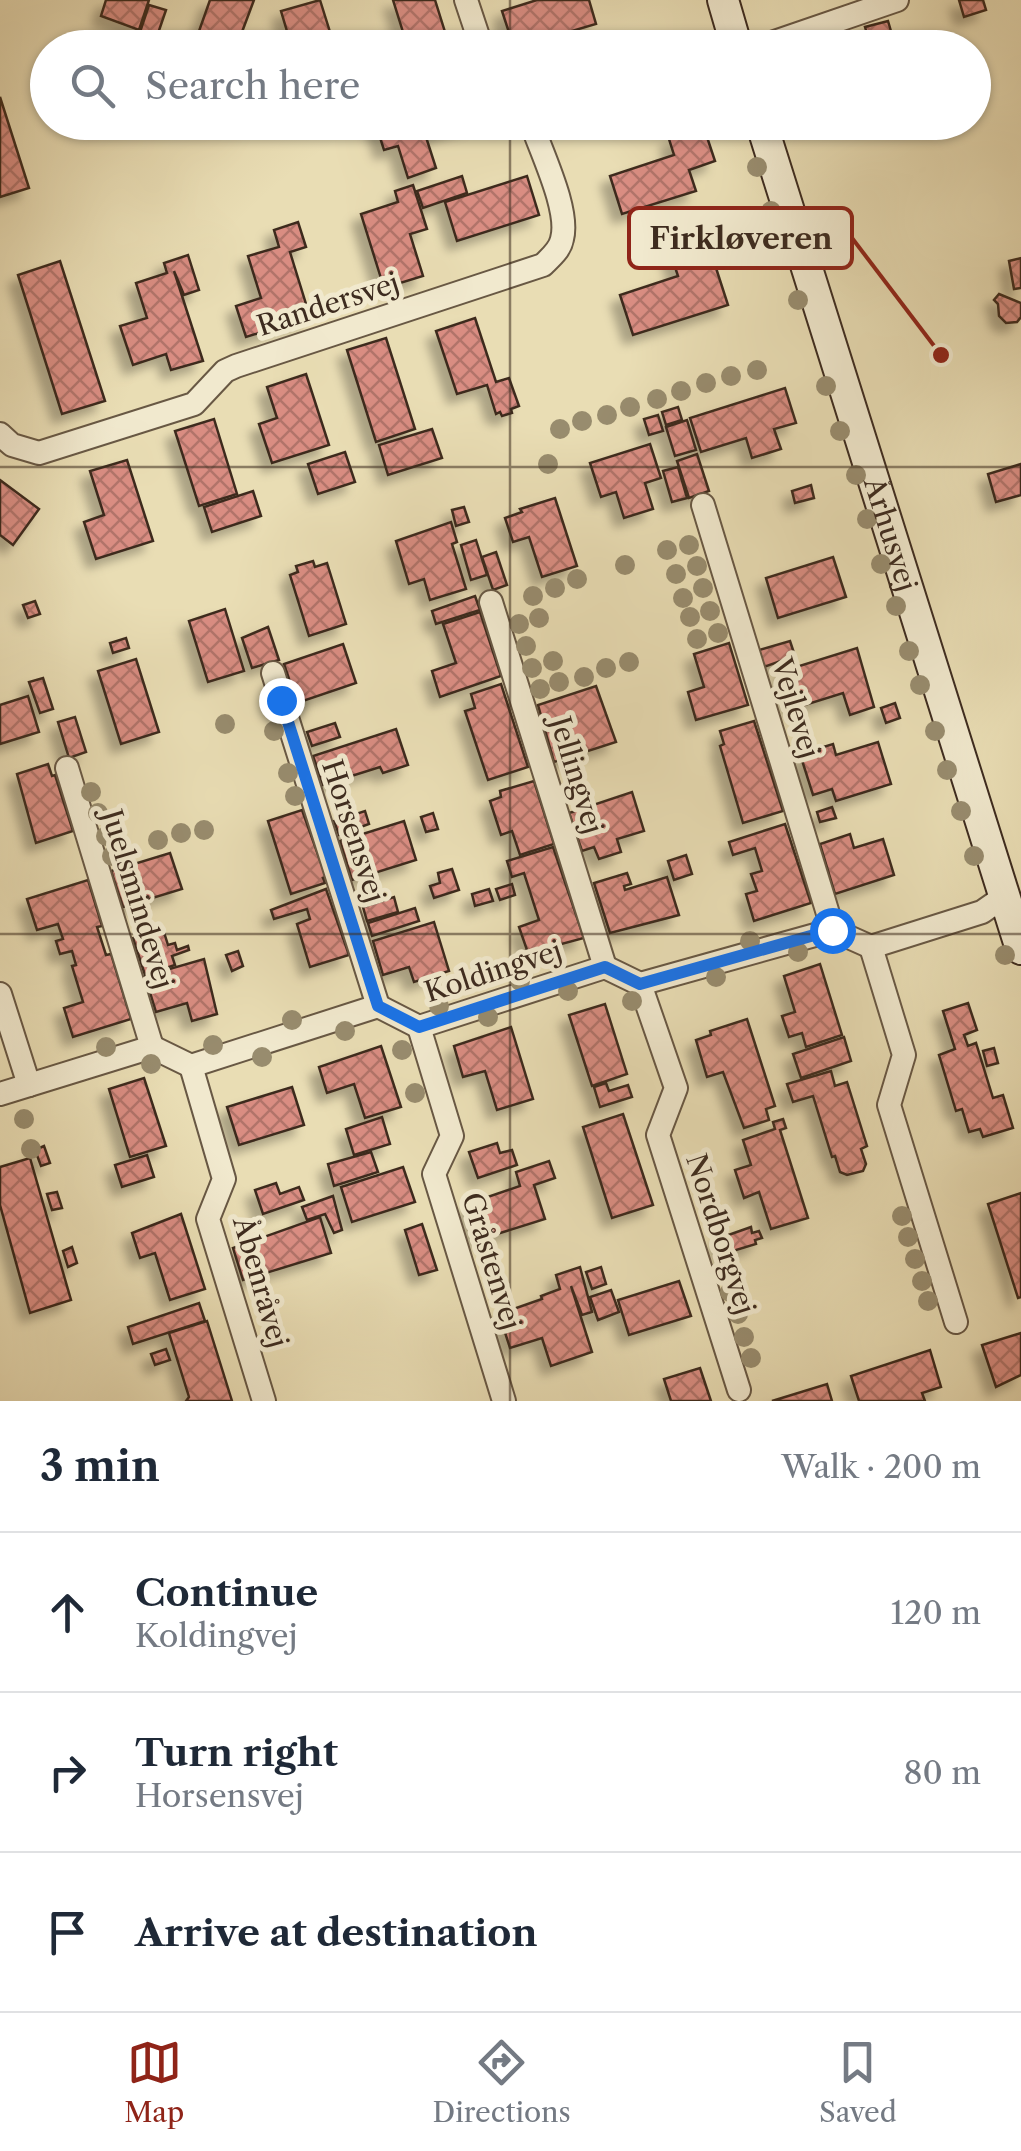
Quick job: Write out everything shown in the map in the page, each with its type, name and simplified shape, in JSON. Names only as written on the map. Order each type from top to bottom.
[{"type":"street","points":[[466,0],[476,30]]},
{"type":"street","points":[[723,0],[732,30]]},
{"type":"street","points":[[809,30],[896,0]]},
{"type":"street","name":"Randersvej","points":[[0,434],[12,445],[39,453],[194,404],[224,371],[236,366],[543,265],[558,251],[564,220],[537,140]]},
{"type":"street","name":"Århusvej","points":[[767,140],[1021,948]]},
{"type":"street","name":"Vejlevej","points":[[703,504],[832,930]]},
{"type":"street","name":"Jellingvej","points":[[491,602],[605,967]]},
{"type":"street","name":"Horsensvej","points":[[273,673],[378,1006]]},
{"type":"street","name":"Juelsmindevej","points":[[66,768],[152,1046]]},
{"type":"street","points":[[640,984],[832,930],[871,947],[982,912],[1004,896]]},
{"type":"street","points":[[871,947],[904,1055],[889,1105],[956,1322]]},
{"type":"street","name":"Koldingvej","points":[[378,1006],[419,1027],[605,967],[640,984]]},
{"type":"street","name":"Nordborgvej","points":[[640,984],[676,1088],[658,1135],[739,1390]]},
{"type":"street","points":[[0,994],[29,1085]]},
{"type":"street","points":[[0,1094],[152,1046],[191,1066],[378,1006]]},
{"type":"street","name":"Gråstenvej","points":[[419,1027],[452,1136],[434,1174],[504,1401]]},
{"type":"street","name":"Åbenråvej","points":[[191,1066],[224,1179],[208,1219],[264,1401]]},
{"type":"building","points":[[106,0],[149,0],[139,30],[101,16]]},
{"type":"building","points":[[210,0],[254,0],[243,30],[199,30]]},
{"type":"building","points":[[320,0],[329,30],[287,30],[281,11]]},
{"type":"building","points":[[393,0],[435,0],[444,30],[402,30]]},
{"type":"building","points":[[537,0],[589,0],[596,24],[576,30],[508,30],[502,11]]},
{"type":"building","points":[[959,0],[983,0],[986,10],[964,17]]},
{"type":"building","points":[[149,5],[166,10],[159,30],[141,30]]},
{"type":"building","points":[[888,21],[891,30],[866,30],[865,27]]},
{"type":"building","points":[[0,97],[29,188],[0,197]]},
{"type":"building","points":[[381,140],[427,140],[436,168],[408,178],[398,146],[384,150]]},
{"type":"building","points":[[669,140],[708,140],[715,161],[689,170],[696,191],[622,214],[610,176],[674,155]]},
{"type":"building","points":[[462,176],[467,193],[423,208],[417,191]]},
{"type":"building","points":[[527,176],[539,215],[457,241],[445,202]]},
{"type":"building","points":[[413,185],[427,229],[410,234],[423,276],[384,288],[361,214],[398,202],[395,191]]},
{"type":"building","points":[[298,222],[306,247],[290,252],[310,317],[246,337],[236,306],[261,298],[248,256],[279,247],[274,230]]},
{"type":"building","points":[[706,237],[728,305],[633,335],[620,295],[678,276],[669,249]]},
{"type":"building","points":[[188,255],[199,290],[184,295],[174,271],[203,361],[171,370],[166,354],[133,365],[120,326],[147,318],[136,283],[167,273],[164,263]]},
{"type":"building","points":[[1021,258],[1021,288],[1014,289],[1009,261]]},
{"type":"building","points":[[60,261],[105,401],[62,414],[18,275]]},
{"type":"building","points":[[999,294],[1021,303],[1017,322],[1006,323],[999,316],[994,300]]},
{"type":"building","points":[[475,318],[496,382],[509,378],[519,406],[511,409],[512,413],[496,414],[487,385],[457,394],[436,331]]},
{"type":"building","points":[[386,338],[415,429],[376,442],[347,350]]},
{"type":"building","points":[[306,374],[329,445],[272,463],[259,424],[277,418],[267,387]]},
{"type":"building","points":[[785,388],[796,423],[774,429],[781,449],[752,458],[746,438],[701,452],[690,418]]},
{"type":"building","points":[[678,407],[682,420],[666,425],[662,412]]},
{"type":"building","points":[[658,415],[663,431],[649,435],[644,419]]},
{"type":"building","points":[[214,419],[237,494],[199,506],[175,431]]},
{"type":"building","points":[[687,420],[696,450],[675,456],[666,427]]},
{"type":"building","points":[[432,429],[442,458],[388,475],[379,445]]},
{"type":"building","points":[[650,444],[661,478],[645,483],[653,509],[624,518],[616,492],[601,497],[590,463]]},
{"type":"building","points":[[345,452],[355,482],[318,494],[308,464]]},
{"type":"building","points":[[697,454],[709,491],[689,498],[677,461]]},
{"type":"building","points":[[127,460],[153,541],[96,559],[84,522],[104,515],[90,471]]},
{"type":"building","points":[[1021,464],[1021,495],[996,502],[988,474]]},
{"type":"building","points":[[678,467],[687,498],[672,502],[663,471]]},
{"type":"building","points":[[0,480],[39,509],[13,545],[0,535]]},
{"type":"building","points":[[811,485],[814,498],[795,503],[792,491]]},
{"type":"building","points":[[253,491],[261,516],[212,532],[204,507]]},
{"type":"building","points":[[555,498],[577,566],[542,577],[529,537],[513,542],[505,518]]},
{"type":"building","points":[[464,507],[469,522],[456,526],[452,510]]},
{"type":"building","points":[[451,522],[457,542],[452,544],[466,589],[430,600],[424,579],[409,584],[396,541]]},
{"type":"building","points":[[476,540],[487,575],[471,580],[461,545]]},
{"type":"building","points":[[496,552],[507,585],[493,590],[482,557]]},
{"type":"building","points":[[833,557],[846,597],[778,618],[766,578]]},
{"type":"building","points":[[313,561],[315,567],[327,563],[346,624],[309,636],[290,575],[298,572],[296,566]]},
{"type":"building","points":[[475,596],[480,610],[436,624],[432,611]]},
{"type":"building","points":[[35,601],[40,614],[28,618],[23,605]]},
{"type":"building","points":[[225,609],[244,671],[208,682],[189,621]]},
{"type":"building","points":[[480,612],[501,676],[440,697],[432,671],[456,663],[443,624]]},
{"type":"building","points":[[268,627],[279,660],[252,668],[242,638]]},
{"type":"building","points":[[126,638],[129,648],[113,653],[110,643]]},
{"type":"building","points":[[790,641],[795,656],[764,667],[759,650]]},
{"type":"building","points":[[729,643],[748,705],[696,720],[688,692],[704,687],[694,654]]},
{"type":"building","points":[[343,644],[356,683],[297,703],[284,664]]},
{"type":"building","points":[[857,648],[874,707],[850,715],[843,693],[792,709],[780,672]]},
{"type":"building","points":[[136,659],[159,732],[121,744],[98,671]]},
{"type":"building","points":[[43,678],[53,709],[40,713],[29,682]]},
{"type":"building","points":[[501,684],[528,767],[488,780],[465,711],[475,708],[471,694]]},
{"type":"building","points":[[596,686],[616,742],[554,762],[538,705]]},
{"type":"building","points":[[28,696],[39,732],[0,744],[0,705]]},
{"type":"building","points":[[895,703],[900,718],[886,723],[881,708]]},
{"type":"building","points":[[75,717],[86,752],[69,758],[58,722]]},
{"type":"building","points":[[754,721],[783,811],[743,823],[720,746],[724,744],[720,731]]},
{"type":"building","points":[[335,723],[340,737],[312,746],[307,732]]},
{"type":"building","points":[[396,729],[408,765],[383,773],[380,767],[323,785],[313,756]]},
{"type":"building","points":[[878,742],[891,784],[836,801],[832,789],[813,795],[800,754],[833,744],[836,755]]},
{"type":"building","points":[[48,764],[73,831],[36,843],[17,774]]},
{"type":"building","points":[[534,781],[554,844],[520,855],[512,831],[501,835],[490,801],[501,797],[500,791]]},
{"type":"building","points":[[632,792],[644,831],[617,839],[621,852],[599,859],[594,847],[582,851],[569,813]]},
{"type":"building","points":[[832,807],[836,818],[820,822],[817,812]]},
{"type":"building","points":[[302,810],[326,877],[325,883],[291,894],[268,821]]},
{"type":"building","points":[[365,811],[369,824],[339,835],[334,821]]},
{"type":"building","points":[[433,813],[438,829],[426,832],[421,817]]},
{"type":"building","points":[[404,821],[416,860],[352,880],[340,841]]},
{"type":"building","points":[[785,824],[811,903],[754,921],[746,894],[757,891],[751,874],[762,871],[755,848],[733,855],[729,842]]},
{"type":"building","points":[[850,834],[854,848],[883,839],[894,875],[835,894],[820,844]]},
{"type":"building","points":[[553,847],[584,938],[528,953],[519,927],[539,920],[524,873],[512,877],[507,861]]},
{"type":"building","points":[[170,853],[182,889],[123,907],[111,871]]},
{"type":"building","points":[[686,855],[692,874],[674,880],[668,861]]},
{"type":"building","points":[[452,869],[459,890],[434,898],[430,886],[440,883],[438,873]]},
{"type":"building","points":[[627,873],[631,884],[624,886],[625,890],[667,877],[679,915],[610,933],[594,883]]},
{"type":"building","points":[[88,880],[102,926],[97,927],[106,955],[111,954],[131,1019],[73,1037],[64,1008],[83,1002],[72,966],[76,965],[72,951],[60,954],[56,941],[63,939],[58,924],[37,930],[27,899]]},
{"type":"building","points":[[512,884],[515,895],[500,900],[496,889]]},
{"type":"building","points":[[326,889],[349,955],[310,967],[297,924],[310,919],[307,909],[274,919],[271,910]]},
{"type":"building","points":[[489,889],[493,901],[475,906],[472,894]]},
{"type":"building","points":[[394,897],[398,912],[367,921],[363,907]]},
{"type":"building","points":[[415,908],[419,921],[372,936],[368,923]]},
{"type":"building","points":[[434,922],[449,971],[414,982],[409,967],[383,975],[373,941]]},
{"type":"building","points":[[163,929],[168,945],[175,943],[177,950],[188,946],[189,950],[172,956],[175,965],[145,975],[133,938]]},
{"type":"building","points":[[238,951],[243,966],[232,971],[226,955]]},
{"type":"building","points":[[204,959],[217,1014],[192,1021],[187,1003],[156,1012],[145,976]]},
{"type":"building","points":[[820,964],[842,1035],[806,1047],[802,1033],[789,1037],[782,1016],[795,1012],[784,976]]},
{"type":"building","points":[[968,1003],[977,1030],[964,1035],[968,1046],[976,1043],[993,1098],[1003,1095],[1013,1128],[983,1137],[980,1129],[969,1132],[962,1109],[956,1111],[939,1055],[955,1049],[943,1011]]},
{"type":"building","points":[[605,1004],[627,1074],[592,1086],[569,1015]]},
{"type":"building","points":[[747,1019],[775,1106],[766,1109],[769,1120],[744,1128],[723,1072],[707,1077],[696,1040]]},
{"type":"building","points":[[511,1027],[533,1099],[497,1110],[485,1071],[463,1077],[454,1046]]},
{"type":"building","points":[[844,1037],[851,1061],[801,1078],[793,1054]]},
{"type":"building","points":[[381,1046],[401,1107],[365,1118],[354,1084],[327,1093],[319,1067]]},
{"type":"building","points":[[994,1048],[998,1063],[987,1066],[983,1051]]},
{"type":"building","points":[[831,1071],[835,1086],[847,1082],[867,1146],[861,1149],[866,1164],[863,1171],[847,1175],[840,1172],[835,1156],[832,1157],[813,1096],[793,1102],[787,1084]]},
{"type":"building","points":[[144,1078],[166,1146],[130,1157],[109,1089]]},
{"type":"building","points":[[606,1083],[609,1091],[628,1085],[632,1097],[600,1107],[594,1087]]},
{"type":"building","points":[[292,1087],[304,1125],[239,1145],[227,1107]]},
{"type":"building","points":[[623,1114],[653,1205],[612,1218],[583,1127]]},
{"type":"building","points":[[382,1117],[390,1144],[354,1155],[346,1129]]},
{"type":"building","points":[[783,1119],[786,1128],[780,1130],[808,1218],[771,1229],[759,1192],[744,1198],[735,1170],[751,1165],[743,1140],[775,1129],[773,1122]]},
{"type":"building","points":[[497,1143],[500,1153],[512,1150],[517,1165],[478,1178],[469,1152]]},
{"type":"building","points":[[44,1146],[50,1163],[41,1166],[35,1150]]},
{"type":"building","points":[[371,1152],[378,1172],[334,1186],[328,1164]]},
{"type":"building","points":[[147,1155],[154,1177],[122,1187],[115,1165]]},
{"type":"building","points":[[30,1158],[71,1300],[30,1313],[0,1205],[0,1167]]},
{"type":"building","points":[[549,1161],[555,1178],[534,1185],[545,1219],[478,1240],[467,1204],[520,1186],[516,1172]]},
{"type":"building","points":[[403,1167],[415,1202],[352,1222],[341,1187]]},
{"type":"building","points":[[276,1183],[280,1194],[299,1187],[304,1200],[263,1214],[255,1190]]},
{"type":"building","points":[[57,1192],[62,1208],[52,1210],[47,1194]]},
{"type":"building","points":[[1021,1193],[1021,1297],[1018,1298],[988,1204]]},
{"type":"building","points":[[333,1196],[342,1230],[334,1233],[325,1214],[307,1220],[302,1207]]},
{"type":"building","points":[[181,1214],[205,1289],[170,1300],[155,1253],[140,1258],[132,1233]]},
{"type":"building","points":[[320,1217],[331,1253],[243,1280],[233,1248]]},
{"type":"building","points":[[422,1224],[437,1270],[419,1275],[405,1230]]},
{"type":"building","points":[[751,1227],[752,1233],[759,1231],[762,1238],[755,1240],[756,1244],[723,1254],[717,1239]]},
{"type":"building","points":[[72,1247],[77,1263],[68,1267],[63,1251]]},
{"type":"building","points":[[580,1267],[592,1312],[582,1315],[571,1286],[592,1352],[551,1366],[542,1338],[510,1348],[499,1314],[560,1289],[556,1275]]},
{"type":"building","points":[[601,1267],[606,1284],[592,1289],[586,1272]]},
{"type":"building","points":[[679,1281],[691,1316],[629,1335],[618,1300]]},
{"type":"building","points":[[611,1290],[619,1312],[598,1320],[590,1297]]},
{"type":"building","points":[[199,1303],[205,1321],[133,1344],[128,1327]]},
{"type":"building","points":[[207,1321],[232,1401],[186,1401],[189,1397],[169,1333]]},
{"type":"building","points":[[1021,1333],[1021,1375],[996,1387],[982,1345]]},
{"type":"building","points":[[166,1349],[170,1360],[155,1365],[151,1354]]},
{"type":"building","points":[[930,1350],[941,1387],[922,1393],[925,1401],[859,1401],[851,1376]]},
{"type":"building","points":[[700,1368],[711,1401],[671,1401],[664,1379]]},
{"type":"building","points":[[827,1384],[832,1401],[772,1401]]},
{"type":"place","name":"Firkløveren","points":[[941,355]]},
{"type":"route","points":[[281,700],[378,1006],[419,1027],[605,967],[640,984],[832,930]]}]
